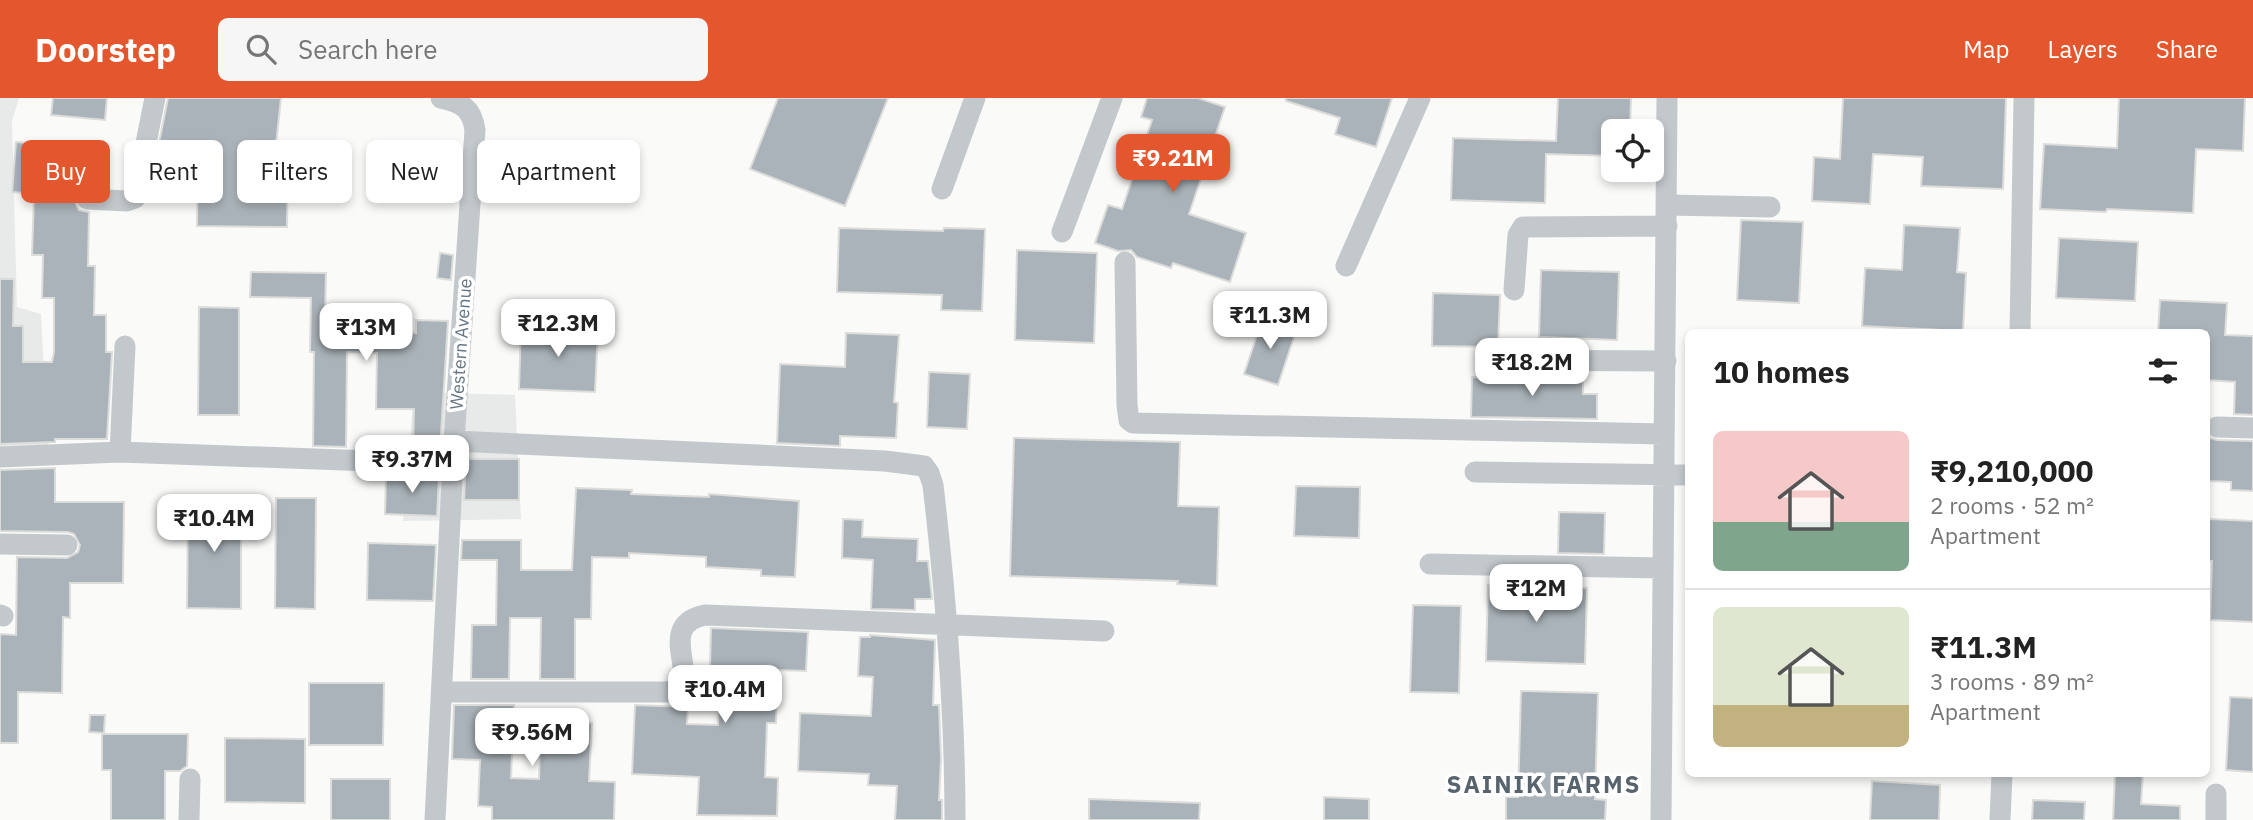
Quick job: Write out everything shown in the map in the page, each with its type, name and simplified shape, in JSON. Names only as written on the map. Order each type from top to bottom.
[{"type":"street","points":[[110,200],[127,201],[135,198],[155,98]]},
{"type":"street","name":"Western Avenue","points":[[435,820],[454,441],[475,130],[469,110],[460,103],[442,98]]},
{"type":"street","points":[[942,189],[975,98]]},
{"type":"street","points":[[1062,232],[1112,98]]},
{"type":"street","points":[[1346,266],[1420,98]]},
{"type":"street","points":[[1661,820],[1667,98]]},
{"type":"street","points":[[2020,329],[2024,98]]},
{"type":"street","points":[[1514,290],[1518,235],[1523,227],[1770,207]]},
{"type":"street","points":[[1125,262],[1127,405],[1129,420],[1138,425],[1664,434]]},
{"type":"street","points":[[120,452],[125,346]]},
{"type":"street","points":[[1486,360],[1666,361]]},
{"type":"street","points":[[2217,427],[2253,428]]},
{"type":"street","points":[[454,441],[885,461],[924,466],[933,485],[948,625],[955,740],[955,820]]},
{"type":"street","points":[[0,457],[120,452],[454,464]]},
{"type":"street","points":[[1475,472],[1685,475]]},
{"type":"street","points":[[0,544],[67,545]]},
{"type":"street","points":[[1430,564],[1663,568]]},
{"type":"street","points":[[442,691],[676,690],[681,684],[683,674],[680,638],[683,630],[686,623],[693,618],[705,615],[1104,631]]},
{"type":"street","points":[[2000,820],[2002,777]]},
{"type":"street","points":[[189,820],[190,779]]},
{"type":"street","points":[[2216,820],[2217,794]]},
{"type":"shaded area","points":[[0,98],[19,98],[12,121],[17,307],[41,314],[48,448],[0,448]]},
{"type":"shaded area","points":[[414,392],[515,395],[521,519],[403,521]]},
{"type":"building","points":[[53,98],[107,98],[105,120],[51,115]]},
{"type":"building","points":[[168,98],[281,98],[277,140],[237,140],[237,203],[287,203],[287,227],[197,226],[197,203],[223,203],[223,140],[160,140]]},
{"type":"building","points":[[778,98],[888,98],[845,206],[750,169]]},
{"type":"building","points":[[1147,98],[1198,98],[1225,107],[1189,214],[1246,233],[1230,282],[1173,263],[1171,268],[1137,257],[1131,250],[1118,251],[1095,243],[1108,205],[1122,209],[1152,120],[1141,117]]},
{"type":"building","points":[[1286,98],[1392,98],[1376,147],[1335,134],[1340,118],[1286,101]]},
{"type":"building","points":[[1558,98],[1631,98],[1630,119],[1601,119],[1601,156],[1546,154],[1545,203],[1451,200],[1453,138],[1556,141]]},
{"type":"building","points":[[1843,98],[2006,98],[2003,189],[1921,186],[1923,157],[1873,154],[1870,204],[1812,201],[1814,157],[1840,159]]},
{"type":"building","points":[[2119,98],[2245,98],[2243,151],[2196,149],[2193,213],[2040,209],[2044,144],[2117,148]]},
{"type":"building","points":[[16,142],[21,142],[21,193],[12,192]]},
{"type":"building","points":[[34,203],[76,203],[79,210],[89,212],[88,266],[95,266],[94,315],[106,315],[106,352],[112,352],[107,439],[55,439],[55,442],[0,444],[0,279],[14,279],[13,326],[23,326],[23,362],[52,362],[54,352],[54,298],[42,298],[43,255],[32,255]]},
{"type":"building","points":[[1741,220],[1803,222],[1799,303],[1737,300]]},
{"type":"building","points":[[1904,225],[1960,228],[1957,272],[1966,273],[1963,329],[1862,326],[1865,268],[1902,270]]},
{"type":"building","points":[[839,228],[943,231],[944,228],[985,229],[982,311],[941,310],[942,295],[837,292]]},
{"type":"building","points":[[2059,238],[2138,242],[2135,301],[2056,298]]},
{"type":"building","points":[[1017,250],[1097,253],[1094,343],[1015,340]]},
{"type":"building","points":[[440,253],[453,255],[451,280],[437,278]]},
{"type":"building","points":[[1541,270],[1619,272],[1617,340],[1539,337]]},
{"type":"building","points":[[251,272],[326,273],[325,317],[352,318],[352,332],[416,333],[416,320],[448,321],[440,450],[413,449],[414,409],[376,409],[377,353],[347,352],[346,447],[313,446],[314,352],[310,352],[311,298],[250,297]]},
{"type":"building","points":[[1433,293],[1500,295],[1498,347],[1432,346]]},
{"type":"building","points":[[2160,300],[2227,303],[2225,335],[2253,336],[2253,415],[2234,414],[2235,382],[2210,380],[2210,329],[2158,329]]},
{"type":"building","points":[[199,307],[239,308],[239,415],[198,415]]},
{"type":"building","points":[[1263,317],[1297,328],[1278,385],[1244,374]]},
{"type":"building","points":[[521,326],[598,329],[595,392],[519,389]]},
{"type":"building","points":[[846,333],[899,335],[894,402],[898,403],[896,438],[840,436],[840,446],[777,443],[780,364],[845,367]]},
{"type":"building","points":[[929,372],[970,374],[967,429],[927,427]]},
{"type":"building","points":[[1472,377],[1583,378],[1583,394],[1597,394],[1597,419],[1471,417]]},
{"type":"building","points":[[1014,438],[1180,442],[1178,506],[1219,507],[1217,586],[1177,584],[1178,581],[1010,576]]},
{"type":"building","points":[[2210,438],[2253,441],[2253,491],[2231,490],[2231,482],[2210,481]]},
{"type":"building","points":[[466,459],[519,459],[519,500],[464,500]]},
{"type":"building","points":[[55,468],[55,502],[124,502],[123,583],[70,583],[70,618],[63,617],[62,693],[18,692],[18,743],[0,743],[0,634],[16,635],[17,557],[67,558],[78,552],[80,545],[74,534],[68,532],[0,531],[0,470]]},
{"type":"building","points":[[386,475],[439,477],[437,516],[385,514]]},
{"type":"building","points":[[1296,486],[1360,487],[1359,538],[1294,536]]},
{"type":"building","points":[[576,488],[632,490],[631,494],[709,497],[709,494],[799,501],[795,577],[761,576],[761,570],[706,567],[706,557],[629,553],[629,558],[592,557],[591,619],[575,619],[575,679],[540,679],[541,618],[510,618],[509,679],[471,679],[472,625],[496,625],[497,560],[461,560],[462,540],[521,540],[521,570],[572,570]]},
{"type":"building","points":[[276,498],[316,498],[315,609],[275,608]]},
{"type":"building","points":[[188,500],[241,500],[241,609],[187,608]]},
{"type":"building","points":[[1559,512],[1605,513],[1604,554],[1558,553]]},
{"type":"building","points":[[843,519],[863,520],[862,537],[918,539],[917,561],[928,561],[932,599],[915,599],[915,610],[871,609],[873,560],[842,558]]},
{"type":"building","points":[[2210,519],[2253,521],[2253,622],[2210,620]]},
{"type":"building","points":[[368,543],[436,545],[433,601],[367,600]]},
{"type":"building","points":[[1488,585],[1587,588],[1585,664],[1486,661]]},
{"type":"building","points":[[1413,605],[1461,606],[1459,693],[1410,692]]},
{"type":"building","points":[[711,628],[808,632],[806,671],[778,670],[776,723],[767,723],[765,777],[778,778],[777,816],[697,815],[699,777],[632,774],[635,705],[688,707],[687,724],[718,725],[720,667],[710,667]]},
{"type":"building","points":[[870,635],[935,640],[933,705],[939,705],[939,800],[942,800],[942,820],[895,820],[897,786],[868,785],[869,774],[798,771],[800,713],[871,716],[873,677],[858,676],[860,637]]},
{"type":"building","points":[[309,683],[384,683],[383,745],[309,745]]},
{"type":"building","points":[[1521,691],[1598,693],[1595,799],[1606,800],[1605,820],[1506,820],[1506,797],[1518,797]]},
{"type":"building","points":[[2230,697],[2253,698],[2253,772],[2226,770]]},
{"type":"building","points":[[454,705],[514,705],[511,778],[539,779],[541,721],[592,723],[589,781],[615,782],[614,820],[492,820],[492,807],[478,806],[480,760],[452,759]]},
{"type":"building","points":[[90,715],[105,715],[104,733],[89,732]]},
{"type":"building","points":[[102,734],[188,734],[187,766],[180,771],[165,771],[165,820],[111,820],[111,770],[102,770]]},
{"type":"building","points":[[225,738],[305,739],[305,803],[225,802]]},
{"type":"building","points":[[2115,777],[2143,777],[2141,804],[2180,806],[2180,820],[2113,820]]},
{"type":"building","points":[[331,779],[390,779],[390,820],[331,820]]},
{"type":"building","points":[[1872,781],[1940,785],[1939,820],[1870,820]]},
{"type":"building","points":[[1324,797],[1369,799],[1369,820],[1324,820]]},
{"type":"building","points":[[1089,799],[1200,803],[1199,820],[1089,820]]},
{"type":"building","points":[[2033,800],[2085,802],[2084,820],[2032,820]]},
{"type":"district","name":"SAINIK FARMS","points":[[1544,785]]}]
